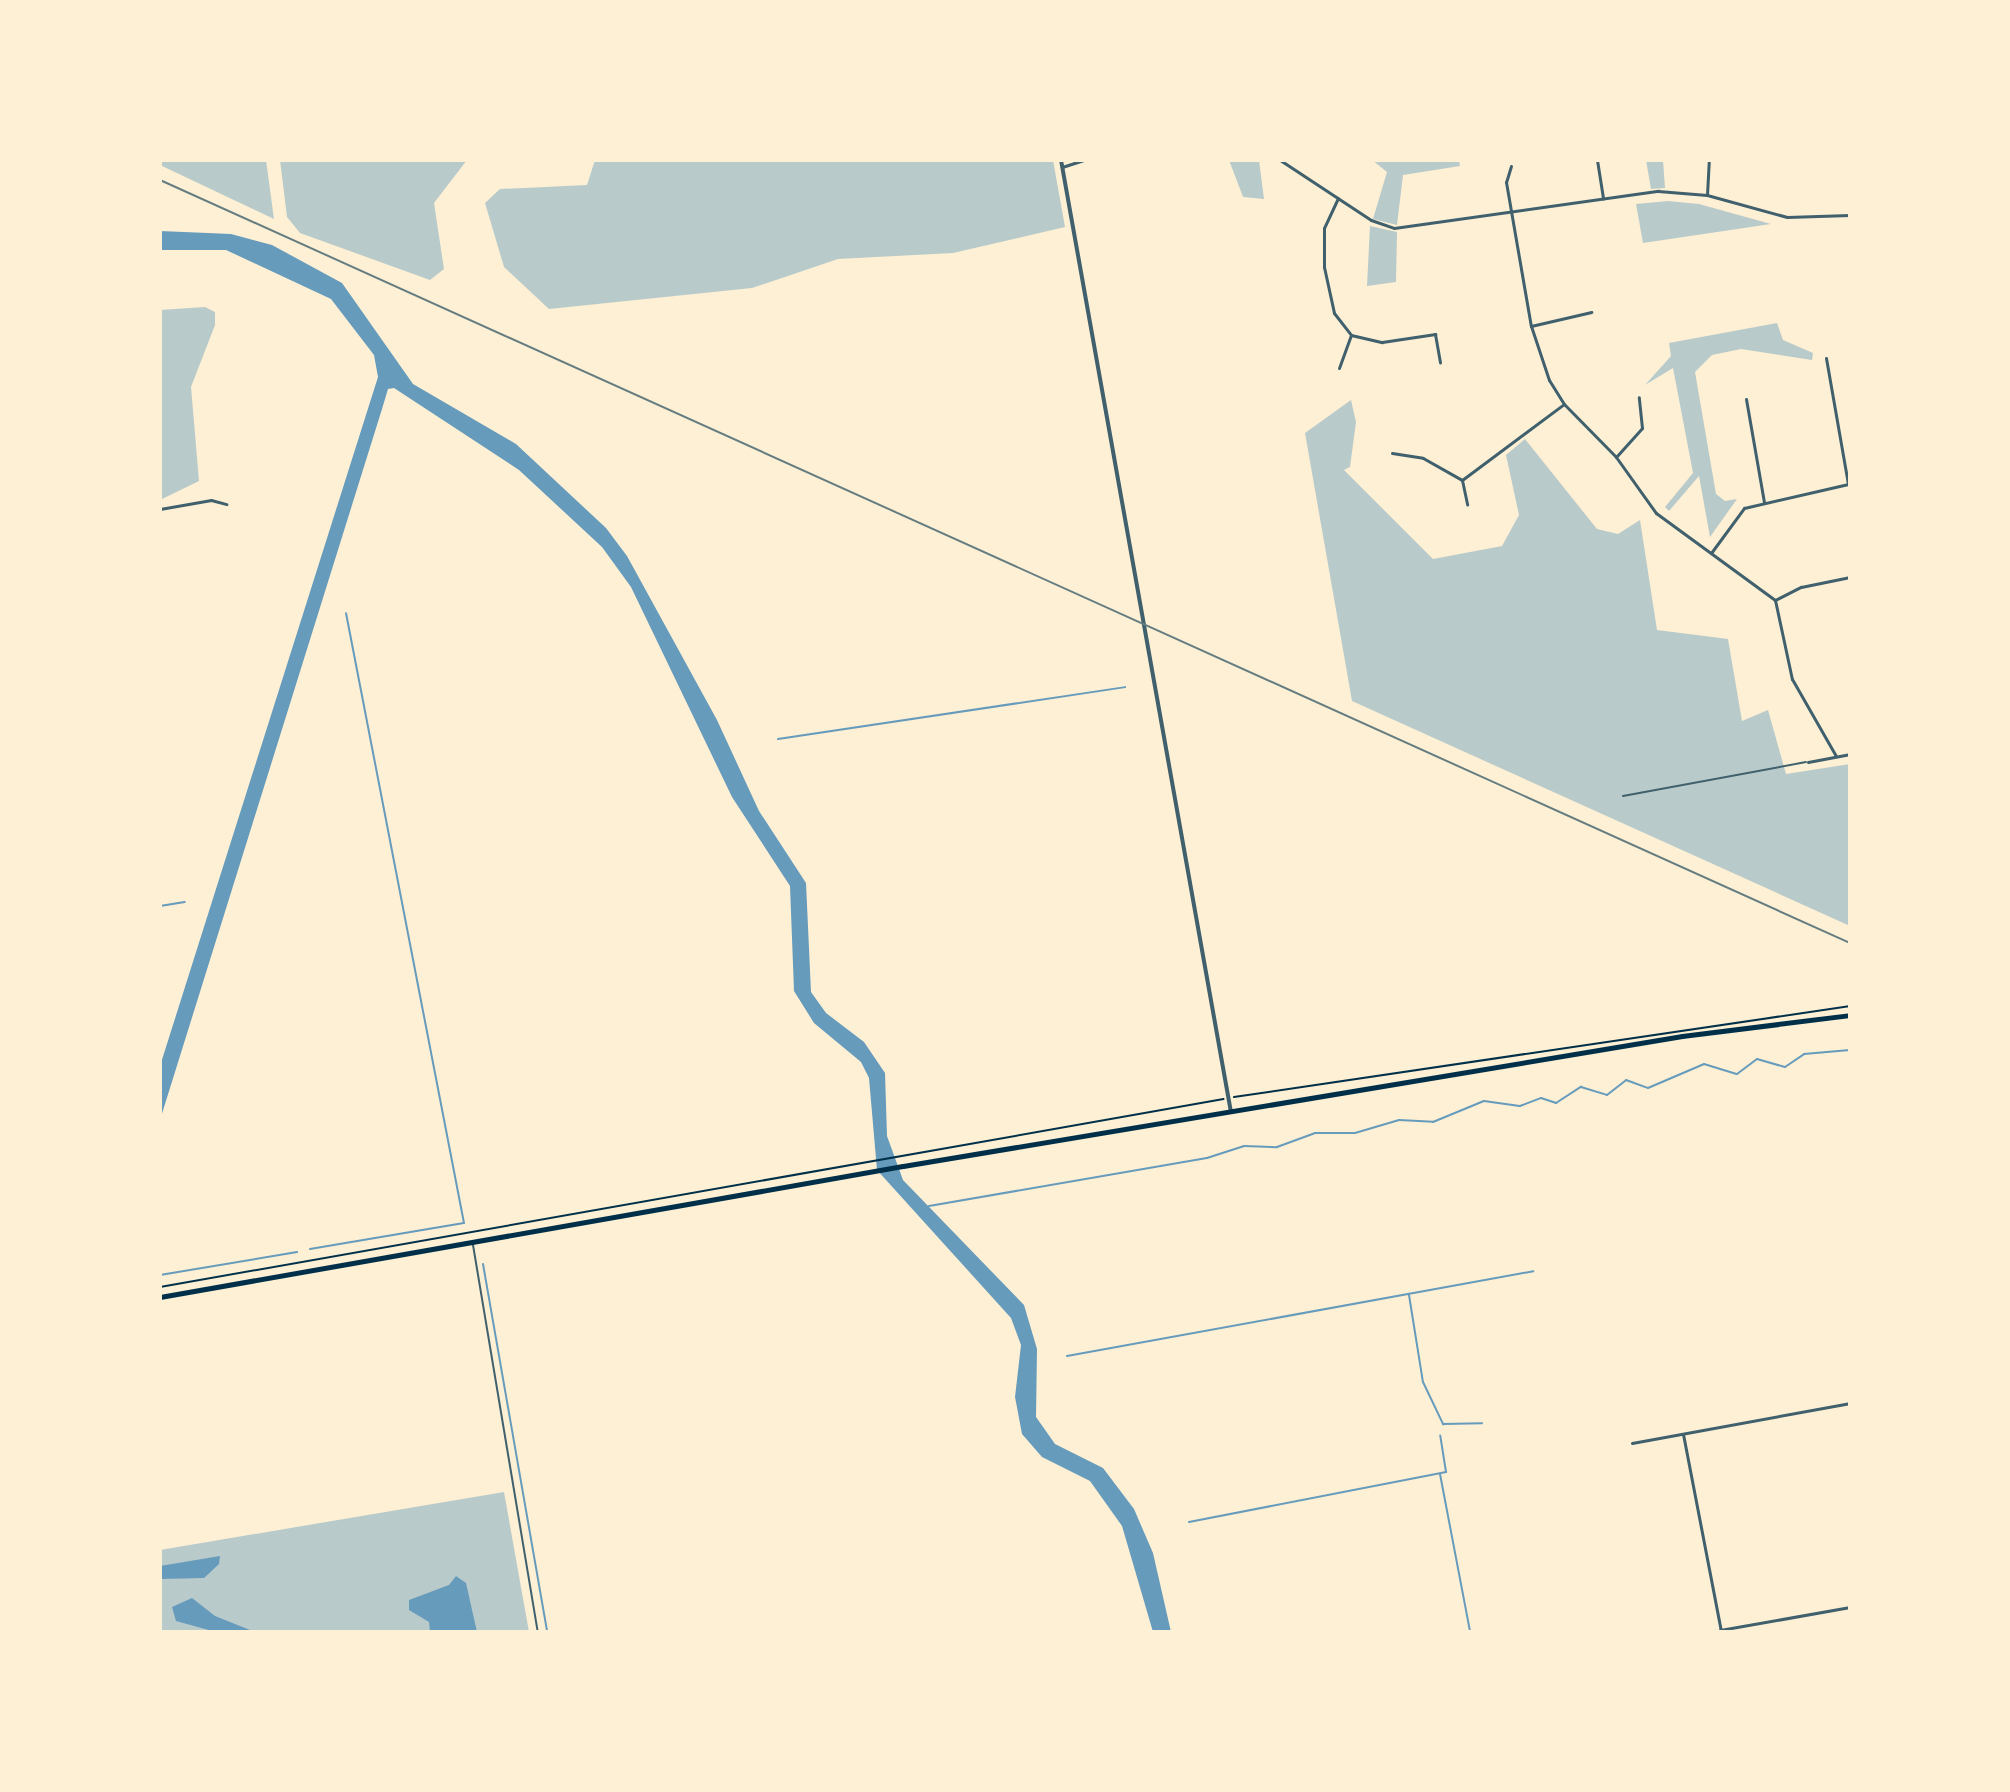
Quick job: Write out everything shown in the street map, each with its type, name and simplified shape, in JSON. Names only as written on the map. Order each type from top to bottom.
[{"type":"main road","points":[[160,1297],[473,1244],[869,1171],[1764,1023],[1850,1015]]},
{"type":"street","points":[[1061,160],[1231,1112]]},
{"type":"street","points":[[1062,167],[1083,160]]},
{"type":"street","points":[[1280,160],[1338,198],[1394,228],[1512,214],[1658,191],[1707,195],[1783,216],[1850,215]]},
{"type":"street","points":[[1597,160],[1603,199]]},
{"type":"street","points":[[1707,195],[1709,160]]},
{"type":"street","points":[[1511,166],[1506,182],[1531,326],[1538,355],[1564,404],[1616,457],[1656,513],[1775,600],[1792,679],[1836,756]]},
{"type":"street","points":[[1338,198],[1324,228],[1324,267],[1334,313],[1351,335],[1382,342],[1435,334],[1440,363]]},
{"type":"street","points":[[1531,326],[1591,312]]},
{"type":"street","points":[[1339,368],[1351,335]]},
{"type":"street","points":[[1711,553],[1740,510],[1848,484],[1826,358]]},
{"type":"street","points":[[1616,457],[1642,428],[1639,397]]},
{"type":"street","points":[[1746,399],[1764,503]]},
{"type":"street","points":[[1462,480],[1564,404]]},
{"type":"street","points":[[1392,453],[1423,458],[1462,480],[1467,504]]},
{"type":"street","points":[[160,509],[211,500],[226,504]]},
{"type":"street","points":[[1775,600],[1801,587],[1850,577]]},
{"type":"street","points":[[1808,762],[1850,754]]},
{"type":"street","points":[[1632,1443],[1850,1403]]},
{"type":"street","points":[[1683,1434],[1720,1631],[1850,1607]]},
{"type":"lane","points":[[1623,796],[1808,762]]},
{"type":"lane","points":[[473,1244],[538,1632]]},
{"type":"path","points":[[160,1287],[1228,1098],[1850,1006]]},
{"type":"shaded area","points":[[160,160],[266,160],[274,219],[160,165]]},
{"type":"shaded area","points":[[280,160],[467,160],[434,203],[444,269],[430,280],[300,233],[287,217]]},
{"type":"shaded area","points":[[595,160],[1053,160],[1065,227],[953,253],[838,259],[752,288],[549,309],[504,267],[485,203],[500,189],[587,185]]},
{"type":"shaded area","points":[[1229,160],[1259,160],[1264,199],[1243,197]]},
{"type":"shaded area","points":[[1372,160],[1459,160],[1460,166],[1403,175],[1397,225],[1373,219],[1387,172]]},
{"type":"shaded area","points":[[1646,160],[1663,160],[1665,188],[1651,189]]},
{"type":"shaded area","points":[[1668,201],[1699,204],[1771,224],[1643,243],[1636,204]]},
{"type":"shaded area","points":[[1370,226],[1397,232],[1396,282],[1367,286]]},
{"type":"shaded area","points":[[205,307],[215,312],[215,325],[191,387],[199,481],[160,500],[160,310]]},
{"type":"shaded area","points":[[1777,323],[1783,340],[1813,353],[1812,360],[1741,349],[1712,355],[1695,372],[1716,494],[1725,501],[1737,499],[1710,537],[1699,476],[1669,511],[1665,507],[1693,473],[1673,368],[1645,385],[1671,356],[1669,343]]},
{"type":"shaded area","points":[[1351,400],[1356,422],[1350,467],[1344,470],[1433,559],[1502,546],[1519,515],[1506,455],[1525,439],[1597,529],[1618,534],[1640,520],[1657,630],[1728,639],[1742,721],[1768,710],[1786,774],[1850,764],[1850,926],[1352,701],[1305,433]]},
{"type":"shaded area","points":[[504,1492],[529,1632],[160,1632],[160,1550]]},
{"type":"water","points":[[160,231],[231,234],[272,245],[342,283],[413,384],[516,444],[606,528],[627,556],[717,720],[759,811],[806,883],[811,992],[826,1013],[864,1042],[885,1073],[887,1136],[903,1180],[1024,1305],[1037,1349],[1036,1417],[1055,1444],[1103,1468],[1134,1509],[1153,1553],[1171,1632],[1153,1632],[1122,1526],[1090,1481],[1042,1457],[1022,1434],[1015,1397],[1021,1345],[1011,1318],[877,1170],[869,1078],[861,1062],[814,1023],[794,991],[790,886],[732,797],[631,587],[602,547],[519,470],[394,388],[388,389],[160,1120],[160,1066],[378,377],[374,355],[331,299],[226,250],[160,250]]},
{"type":"water","points":[[220,1556],[219,1564],[204,1578],[160,1579],[160,1566]]},
{"type":"water","points":[[456,1576],[466,1583],[477,1632],[430,1632],[429,1622],[409,1610],[409,1600],[449,1585]]},
{"type":"water","points":[[192,1598],[215,1616],[255,1632],[216,1632],[176,1621],[172,1607]]},
{"type":"waterway","points":[[310,1249],[464,1223],[346,613]]},
{"type":"waterway","points":[[778,739],[1125,687]]},
{"type":"waterway","points":[[160,906],[185,902]]},
{"type":"waterway","points":[[929,1206],[1207,1158],[1244,1146],[1277,1147],[1315,1133],[1355,1133],[1399,1120],[1433,1122],[1484,1101],[1520,1106],[1541,1098],[1556,1103],[1581,1087],[1607,1095],[1626,1080],[1648,1088],[1704,1064],[1737,1074],[1757,1059],[1785,1067],[1804,1054],[1850,1050]]},
{"type":"waterway","points":[[160,1275],[297,1252]]},
{"type":"waterway","points":[[483,1264],[547,1632]]},
{"type":"waterway","points":[[1067,1356],[1533,1271]]},
{"type":"waterway","points":[[1409,1295],[1423,1382],[1443,1424],[1482,1423]]},
{"type":"waterway","points":[[1189,1522],[1446,1472],[1440,1435]]},
{"type":"waterway","points":[[1440,1474],[1470,1632]]},
{"type":"railway","points":[[160,180],[1850,943]]}]
